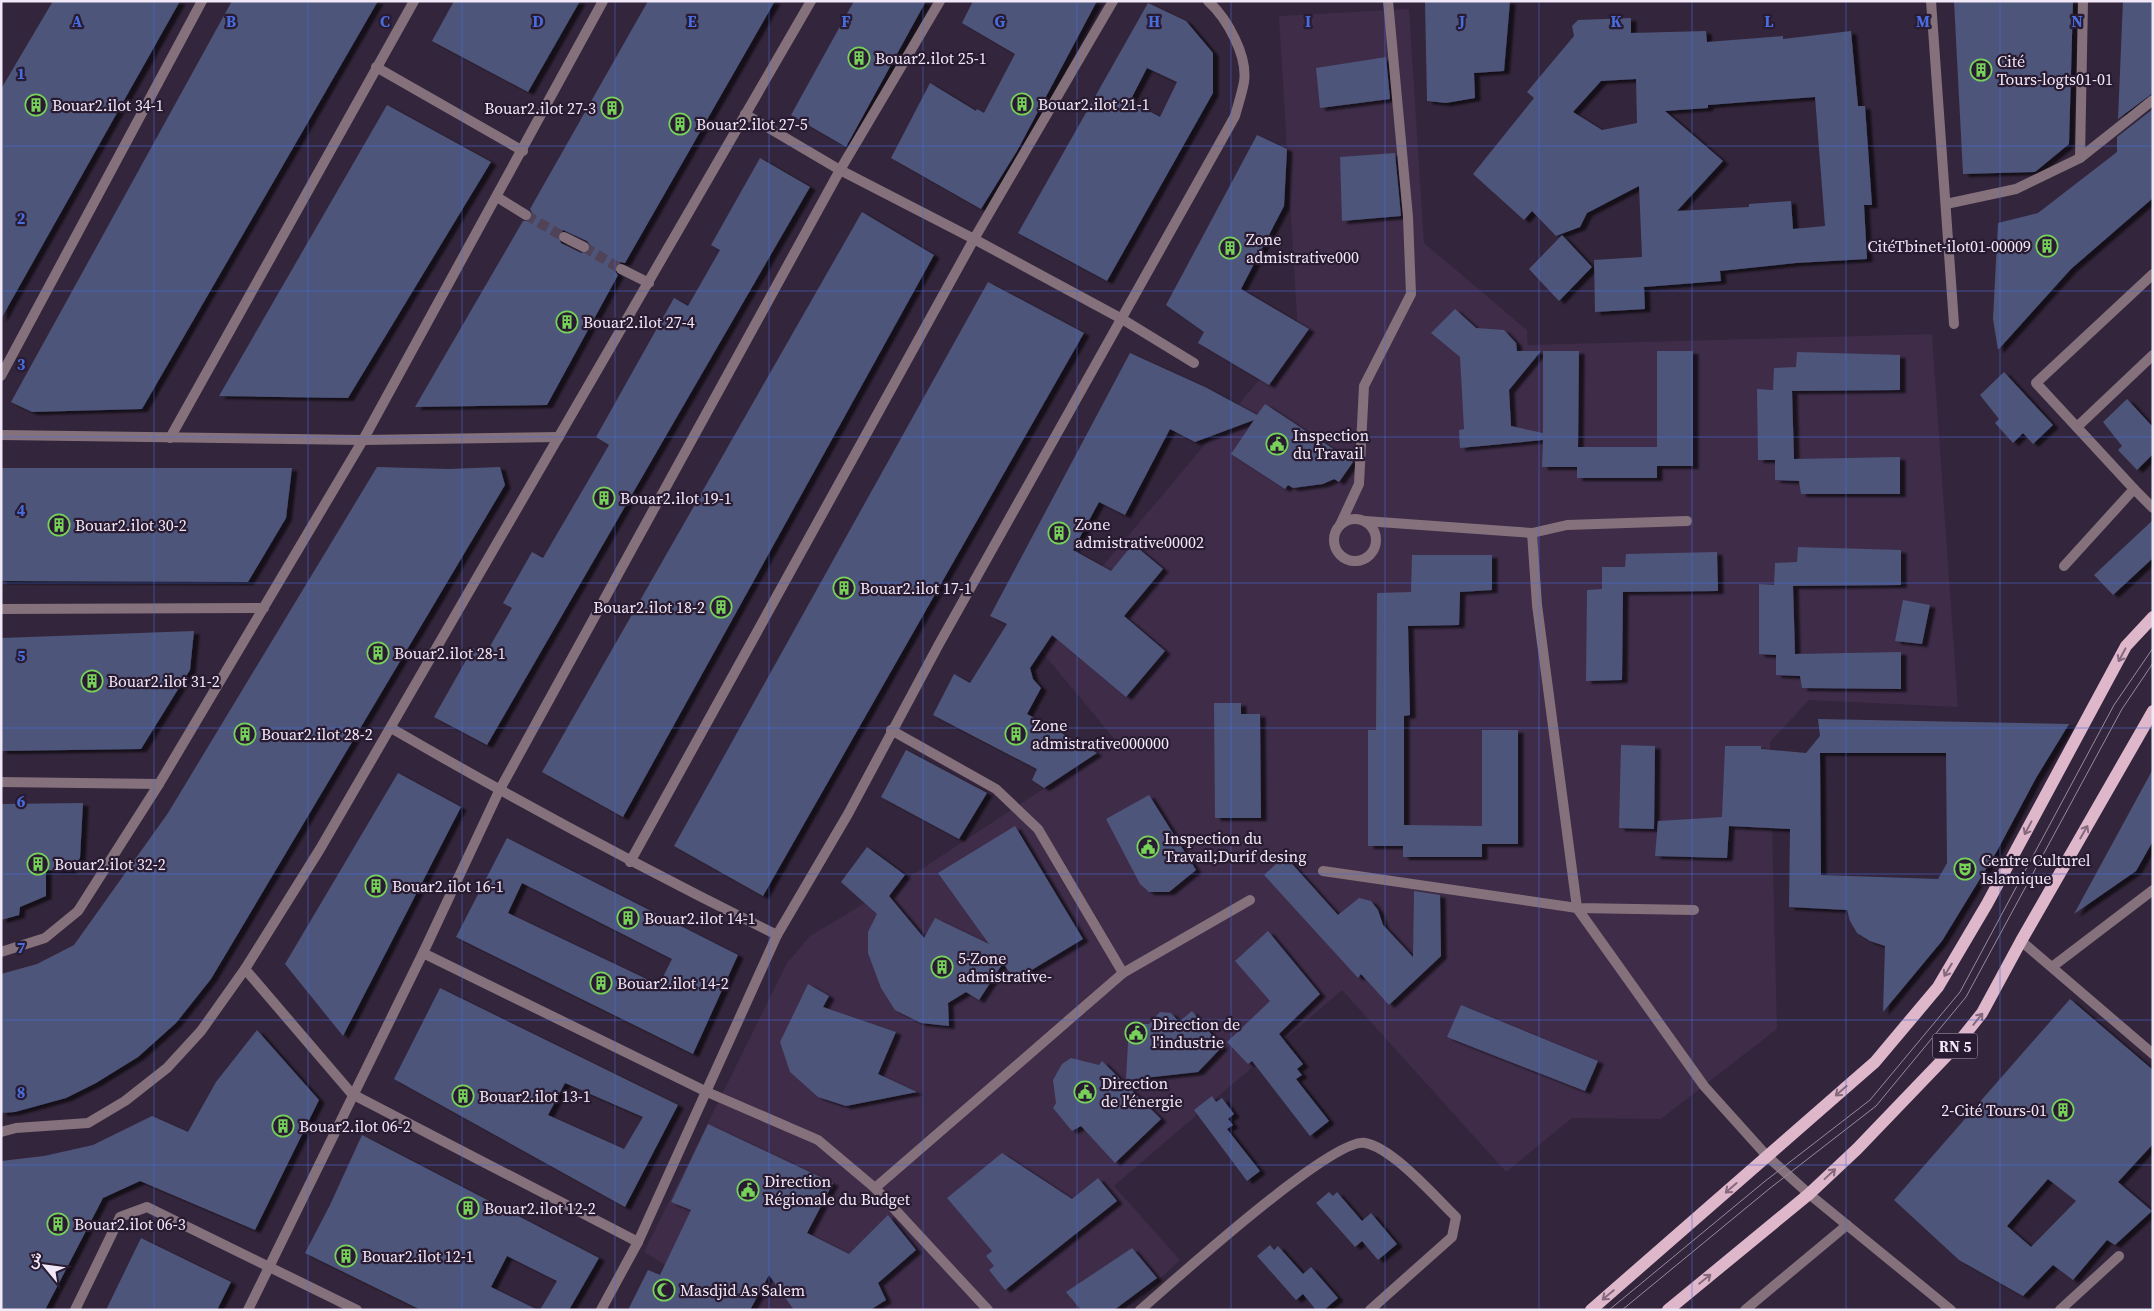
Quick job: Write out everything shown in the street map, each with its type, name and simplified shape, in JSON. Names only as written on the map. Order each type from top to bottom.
[{"type":"main road","points":[[1591,1310],[1875,1062],[1938,986],[1987,904],[2126,646],[2153,618]]},
{"type":"main road","name":"RN 5","points":[[1668,1310],[1809,1194],[1857,1150],[1977,1020],[2153,711]]},
{"type":"street","points":[[1,376],[202,1]]},
{"type":"street","points":[[170,438],[414,1]]},
{"type":"street","points":[[1,952],[45,938],[78,911],[158,784],[363,440],[523,151],[603,1]]},
{"type":"street","points":[[1,1132],[16,1128],[88,1122],[125,1101],[167,1068],[201,1031],[246,968],[320,849],[649,283],[810,1]]},
{"type":"street","points":[[248,1310],[352,1094],[423,953],[499,790],[840,170],[940,1]]},
{"type":"street","points":[[630,862],[974,239],[1113,1]]},
{"type":"street","points":[[601,1310],[638,1242],[777,935],[848,814],[891,730],[1235,116],[1244,80],[1238,43],[1216,8],[1208,1]]},
{"type":"street","points":[[1365,521],[1375,531],[1376,545],[1368,557],[1355,562],[1341,557],[1337,551],[1334,537],[1359,484],[1364,386],[1411,294],[1408,217],[1388,1]]},
{"type":"street","points":[[1931,1],[1954,324]]},
{"type":"street","points":[[2080,158],[2083,1]]},
{"type":"street","points":[[376,67],[523,151]]},
{"type":"street","points":[[1946,204],[2016,189],[2080,158],[2153,100]]},
{"type":"street","points":[[745,114],[840,170],[974,239],[1122,319],[1194,362]]},
{"type":"street","points":[[497,197],[526,215]]},
{"type":"street","points":[[564,237],[584,247]]},
{"type":"street","points":[[621,269],[649,283]]},
{"type":"street","points":[[2153,274],[2036,383],[2153,508]]},
{"type":"street","points":[[2077,427],[2153,355]]},
{"type":"street","points":[[1,435],[363,440],[559,437]]},
{"type":"street","points":[[2064,566],[2134,488]]},
{"type":"street","points":[[1340,525],[1352,518],[1365,521],[1532,533],[1568,525],[1686,522]]},
{"type":"street","points":[[1532,533],[1537,605],[1577,908],[1704,1086],[1767,1156],[1809,1194],[1951,1310]]},
{"type":"street","points":[[1,609],[264,608]]},
{"type":"street","points":[[391,728],[630,862],[777,935]]},
{"type":"street","points":[[891,730],[996,789],[1038,829],[1123,973]]},
{"type":"street","points":[[1,782],[158,784]]},
{"type":"street","points":[[1322,871],[1577,908],[1694,910]]},
{"type":"street","points":[[2052,967],[2153,890]]},
{"type":"street","points":[[875,1188],[1123,973],[1250,900]]},
{"type":"street","points":[[2021,941],[2153,1054]]},
{"type":"street","points":[[423,953],[707,1092],[818,1140],[875,1188],[988,1310]]},
{"type":"street","points":[[246,968],[352,1094],[638,1242]]},
{"type":"street","points":[[1140,1310],[1303,1174],[1348,1145],[1365,1143],[1389,1153],[1456,1217],[1452,1237],[1370,1310]]},
{"type":"street","points":[[75,1310],[120,1217],[147,1207],[357,1310]]},
{"type":"street","points":[[1745,1310],[1847,1225]]},
{"type":"street","points":[[2060,1310],[2119,1256]]},
{"type":"shaded area","points":[[1409,9],[1424,243],[1527,330],[1528,345],[1932,334],[1958,707],[1809,700],[1770,742],[1777,1029],[1661,1119],[1572,1118],[1506,1172],[1342,990],[1114,1186],[1180,1260],[1127,1310],[738,1310],[644,1252],[787,963],[810,936],[920,870],[1116,741],[1036,645],[1298,334],[1279,16]]},
{"type":"building","points":[[53,1],[180,1],[1,319],[1,89]]},
{"type":"building","points":[[232,1],[378,1],[142,409],[32,412],[11,402]]},
{"type":"building","points":[[454,1],[580,1],[528,92],[432,41]]},
{"type":"building","points":[[648,1],[775,1],[625,263],[620,262],[615,266],[614,270],[618,275],[547,405],[415,407],[523,221],[529,221],[532,218],[530,209]],"holes":[[[563,230],[587,241],[591,246],[590,250],[581,253],[561,243],[558,234]]]},
{"type":"building","name":"Bouar2.ilot 25-1","points":[[854,1],[926,1],[846,147],[791,115]]},
{"type":"building","name":"Bouar2.ilot 21-1","points":[[973,1],[1097,1],[1017,151],[981,209],[891,158],[930,83],[976,111],[977,109],[984,113],[1015,54],[962,23]]},
{"type":"building","points":[[1425,1],[1510,1],[1504,71],[1474,73],[1475,98],[1446,103],[1427,101]]},
{"type":"building","name":"Cité Tours-logts01-01","points":[[1954,1],[2073,1],[2069,144],[2035,172],[1963,174]]},
{"type":"building","name":"Cité Tours-logts01-01","points":[[2123,1],[2153,1],[2153,93],[2118,119]]},
{"type":"building","points":[[1148,3],[1186,21],[1213,53],[1213,93],[1107,281],[1018,233]],"holes":[[[1147,68],[1177,82],[1160,117],[1130,101]]]},
{"type":"building","points":[[1631,18],[1631,33],[1706,31],[1707,42],[1783,36],[1783,39],[1851,31],[1858,106],[1865,106],[1872,205],[1864,205],[1867,259],[1796,263],[1720,271],[1721,281],[1644,287],[1645,309],[1595,312],[1594,260],[1642,257],[1639,186],[1587,213],[1580,227],[1556,236],[1532,211],[1524,220],[1473,174],[1534,98],[1527,92],[1574,36],[1572,26],[1578,20]],"holes":[[[1636,79],[1637,123],[1602,130],[1573,112],[1601,81]],[[1815,97],[1825,226],[1793,229],[1791,201],[1749,204],[1749,207],[1677,211],[1723,161],[1665,111],[1708,108],[1708,105]]]},
{"type":"building","points":[[1386,57],[1390,99],[1320,108],[1316,68]]},
{"type":"building","points":[[387,105],[491,162],[348,398],[219,396]]},
{"type":"building","name":"CitéTbinet-ilot01-00009","points":[[2153,109],[2153,198],[2071,269],[1998,350],[1993,319],[1998,223],[2038,213],[2117,152],[2117,137]]},
{"type":"building","name":"Zone admistrative000","points":[[1257,135],[1287,149],[1284,206],[1241,289],[1309,329],[1269,385],[1198,343],[1204,332],[1166,305]]},
{"type":"building","points":[[1395,153],[1401,216],[1342,221],[1340,157]]},
{"type":"building","name":"Bouar2.ilot 19-1","points":[[760,158],[810,187],[487,745],[434,717],[473,648],[485,655],[512,608],[503,603],[532,552],[543,558],[609,445],[596,437],[674,298],[688,306],[720,250],[711,245]]},
{"type":"building","points":[[862,212],[934,255],[623,817],[542,772]]},
{"type":"building","points":[[1562,235],[1592,267],[1559,301],[1529,269]]},
{"type":"building","points":[[988,282],[1084,333],[763,896],[674,846]]},
{"type":"building","points":[[1455,309],[1476,328],[1504,330],[1516,343],[1517,351],[1541,351],[1509,390],[1511,426],[1543,433],[1543,351],[1579,351],[1578,447],[1657,447],[1657,351],[1693,351],[1693,466],[1657,466],[1657,478],[1577,478],[1577,467],[1542,467],[1543,440],[1460,448],[1459,430],[1464,429],[1460,357],[1431,333]]},
{"type":"building","points":[[1797,352],[1900,355],[1900,390],[1792,391],[1794,459],[1900,457],[1900,494],[1801,494],[1799,481],[1775,480],[1775,460],[1758,460],[1757,389],[1773,390],[1774,368],[1796,367]]},
{"type":"building","points":[[1130,353],[1207,388],[1257,415],[1265,404],[1353,462],[1339,482],[1334,479],[1323,484],[1293,488],[1288,485],[1285,489],[1231,454],[1254,420],[1195,442],[1170,429],[1125,515],[1099,502],[1073,550],[1111,571],[1133,544],[1163,569],[1124,616],[1165,651],[1126,697],[1052,635],[1030,668],[1033,679],[1041,688],[1027,714],[1097,753],[1044,788],[1032,780],[1037,769],[933,715],[954,674],[970,683],[1007,624],[990,616]]},
{"type":"building","points":[[2004,372],[2053,425],[2033,444],[2023,433],[2013,443],[1995,423],[1999,419],[1980,395]]},
{"type":"building","points":[[2127,399],[2153,427],[2153,454],[2137,470],[2118,450],[2122,446],[2103,422]]},
{"type":"building","points":[[377,467],[448,469],[500,467],[505,485],[211,979],[176,1023],[138,1057],[96,1083],[66,1098],[15,1112],[1,1113],[1,974],[37,964],[74,945],[168,813]]},
{"type":"building","name":"Bouar2.ilot 30-2","points":[[1,468],[292,468],[286,518],[248,582],[1,581]]},
{"type":"building","points":[[2153,520],[2153,558],[2113,595],[2094,575]]},
{"type":"building","points":[[1798,547],[1901,550],[1901,585],[1793,586],[1795,654],[1901,652],[1901,689],[1802,688],[1800,676],[1776,675],[1776,655],[1759,654],[1759,584],[1774,585],[1775,563],[1797,562]]},
{"type":"building","points":[[1717,552],[1718,591],[1623,592],[1622,680],[1586,681],[1587,590],[1602,589],[1602,567],[1625,567],[1626,554]]},
{"type":"building","points":[[1412,555],[1492,555],[1492,590],[1460,592],[1459,625],[1408,626],[1410,715],[1404,716],[1404,825],[1482,826],[1482,730],[1518,730],[1518,844],[1482,844],[1482,857],[1403,857],[1403,846],[1368,846],[1368,730],[1376,730],[1377,593],[1411,592]]},
{"type":"building","points":[[1903,600],[1930,605],[1922,644],[1895,641]]},
{"type":"building","name":"Bouar2.ilot 31-2","points":[[194,631],[190,670],[141,749],[1,751],[1,638]]},
{"type":"building","points":[[1214,703],[1241,703],[1241,714],[1260,714],[1261,818],[1215,818]]},
{"type":"building","name":"Centre Culturel Islamique","points":[[1818,719],[2069,724],[2036,778],[1997,851],[1942,941],[1883,1012],[1885,946],[1870,941],[1857,933],[1850,921],[1847,910],[1789,907],[1790,829],[1729,826],[1727,858],[1655,856],[1658,821],[1722,817],[1725,746],[1761,746],[1761,749],[1806,753],[1820,736]],"holes":[[[1820,753],[1946,753],[1947,863],[1938,879],[1821,875]]]},
{"type":"building","points":[[1621,745],[1655,746],[1654,829],[1619,828]]},
{"type":"building","points":[[906,750],[987,793],[959,839],[881,797]]},
{"type":"building","points":[[2153,769],[2153,841],[2136,871],[2074,914]]},
{"type":"building","name":"Bouar2.ilot 16-1","points":[[398,773],[461,807],[343,1036],[285,964]]},
{"type":"building","points":[[1149,795],[1196,870],[1169,892],[1149,892],[1140,884],[1106,819]]},
{"type":"building","name":"Bouar2.ilot 32-2","points":[[83,803],[80,858],[70,871],[46,870],[46,896],[20,907],[19,915],[1,920],[1,804]]},
{"type":"building","points":[[1015,826],[1083,939],[1015,980],[1003,963],[979,1000],[966,992],[948,1003],[949,1026],[921,1023],[895,1010],[881,988],[868,953],[868,932],[877,914],[841,882],[867,847],[905,875],[889,896],[924,938],[935,918],[989,944],[938,873]]},
{"type":"building","points":[[507,838],[738,955],[693,1054],[456,937]],"holes":[[[522,883],[672,959],[659,985],[508,913]]]},
{"type":"building","points":[[1285,856],[1338,915],[1359,898],[1371,901],[1378,910],[1383,925],[1413,957],[1414,891],[1440,895],[1441,956],[1389,1005],[1361,974],[1358,978],[1264,875]]},
{"type":"building","points":[[1268,931],[1320,994],[1279,1034],[1303,1064],[1297,1069],[1302,1075],[1296,1079],[1329,1121],[1310,1136],[1252,1061],[1248,1064],[1227,1042],[1270,1001],[1235,961]]},
{"type":"building","points":[[808,984],[829,996],[823,1007],[896,1032],[878,1074],[917,1092],[846,1106],[818,1097],[790,1072],[780,1042]]},
{"type":"building","name":"Bouar2.ilot 13-1","points":[[440,988],[678,1105],[625,1207],[394,1079]],"holes":[[[565,1083],[643,1117],[624,1149],[548,1115]]]},
{"type":"building","name":"2-Cité Tours-01","points":[[2070,999],[2153,1070],[2153,1144],[2118,1182],[2152,1211],[2115,1245],[2107,1240],[2073,1280],[2053,1265],[2023,1296],[1959,1260],[1894,1200]],"holes":[[[2048,1179],[2076,1201],[2031,1247],[2007,1226]]]},
{"type":"building","points":[[1461,1005],[1598,1061],[1585,1091],[1447,1037]]},
{"type":"building","points":[[1192,1011],[1222,1047],[1198,1072],[1126,1080],[1129,1024],[1149,1024],[1160,1012],[1171,1013],[1179,1022]]},
{"type":"building","points":[[257,1030],[319,1100],[255,1230],[140,1181],[103,1198],[45,1310],[1,1310],[1,1161],[44,1156],[93,1145],[152,1116],[188,1132],[216,1082]]},
{"type":"building","points":[[1071,1058],[1099,1065],[1102,1061],[1161,1119],[1115,1163],[1081,1126],[1072,1131],[1053,1108],[1056,1103],[1053,1080],[1062,1064]]},
{"type":"building","points":[[1212,1096],[1216,1102],[1222,1098],[1234,1114],[1228,1119],[1233,1125],[1227,1129],[1260,1171],[1247,1181],[1194,1110]]},
{"type":"building","points":[[708,1124],[833,1183],[807,1233],[849,1254],[888,1215],[916,1250],[878,1283],[886,1300],[870,1310],[794,1310],[769,1275],[750,1310],[628,1310],[648,1270],[660,1275],[691,1210],[671,1202]]},
{"type":"building","points":[[362,1135],[599,1258],[569,1310],[540,1310],[557,1281],[507,1256],[491,1287],[538,1310],[421,1310],[305,1253],[330,1205]]},
{"type":"building","points":[[1002,1153],[1072,1199],[1098,1178],[1117,1201],[1005,1290],[989,1270],[994,1266],[986,1256],[992,1251],[947,1198]]},
{"type":"building","points":[[1329,1192],[1333,1196],[1337,1192],[1362,1221],[1371,1213],[1397,1244],[1378,1260],[1362,1241],[1355,1247],[1316,1203]]},
{"type":"building","points":[[141,1238],[231,1282],[217,1310],[106,1310]]},
{"type":"building","points":[[1270,1245],[1274,1250],[1278,1246],[1303,1274],[1311,1267],[1338,1298],[1324,1310],[1316,1310],[1303,1294],[1296,1300],[1257,1256]]},
{"type":"building","points":[[1132,1248],[1157,1278],[1114,1310],[1081,1310],[1066,1292]]},
{"type":"tunnel","points":[[526,215],[564,237]]},
{"type":"tunnel","points":[[584,247],[621,269]]},
{"type":"tram line","points":[[1609,1310],[1764,1182],[1870,1100],[1960,992],[2114,705],[2153,648]]},
{"type":"tram line","points":[[1622,1310],[1769,1189],[1876,1106],[1966,997],[2122,709],[2153,663]]},
{"type":"place","name":"Bouar2.ilot 25-1","points":[[859,58]]},
{"type":"place","name":"Cité Tours-logts01-01","points":[[1981,70]]},
{"type":"place","name":"Bouar2.ilot 21-1","points":[[1022,104]]},
{"type":"place","name":"Bouar2.ilot 34-1","points":[[36,105]]},
{"type":"place","name":"Bouar2.ilot 27-3","points":[[612,108]]},
{"type":"place","name":"Bouar2.ilot 27-5","points":[[680,124]]},
{"type":"place","name":"CitéTbinet-ilot01-00009","points":[[2047,246]]},
{"type":"place","name":"Zone admistrative000","points":[[1230,248]]},
{"type":"place","name":"Bouar2.ilot 27-4","points":[[567,322]]},
{"type":"place","name":"Inspection du Travail","points":[[1277,444]]},
{"type":"place","name":"Bouar2.ilot 19-1","points":[[604,498]]},
{"type":"place","name":"Bouar2.ilot 30-2","points":[[59,525]]},
{"type":"place","name":"Zone admistrative00002","points":[[1059,533]]},
{"type":"place","name":"Bouar2.ilot 17-1","points":[[844,588]]},
{"type":"place","name":"Bouar2.ilot 18-2","points":[[721,607]]},
{"type":"place","name":"Bouar2.ilot 28-1","points":[[378,653]]},
{"type":"place","name":"Bouar2.ilot 31-2","points":[[92,681]]},
{"type":"place","name":"Bouar2.ilot 28-2","points":[[245,734]]},
{"type":"place","name":"Zone admistrative000000","points":[[1016,734]]},
{"type":"place","name":"Inspection du Travail;Durif desing","points":[[1148,847]]},
{"type":"place","name":"Bouar2.ilot 32-2","points":[[38,864]]},
{"type":"place","name":"Centre Culturel Islamique","points":[[1965,869]]},
{"type":"place","name":"Bouar2.ilot 16-1","points":[[376,886]]},
{"type":"place","name":"Bouar2.ilot 14-1","points":[[628,918]]},
{"type":"place","name":"5-Zone admistrative-","points":[[942,967]]},
{"type":"place","name":"Bouar2.ilot 14-2","points":[[601,983]]},
{"type":"place","name":"Direction de l'industrie","points":[[1136,1033]]},
{"type":"place","name":"Direction de l'énergie","points":[[1085,1092]]},
{"type":"place","name":"Bouar2.ilot 13-1","points":[[463,1096]]},
{"type":"place","name":"2-Cité Tours-01","points":[[2063,1110]]},
{"type":"place","name":"Bouar2.ilot 06-2","points":[[283,1126]]},
{"type":"place","name":"Direction Régionale du Budget","points":[[748,1190]]},
{"type":"place","name":"Bouar2.ilot 12-2","points":[[468,1208]]},
{"type":"place","name":"Bouar2.ilot 06-3","points":[[58,1224]]},
{"type":"place","name":"Bouar2.ilot 12-1","points":[[346,1256]]},
{"type":"place","name":"Masdjid As Salem","points":[[664,1290]]}]
